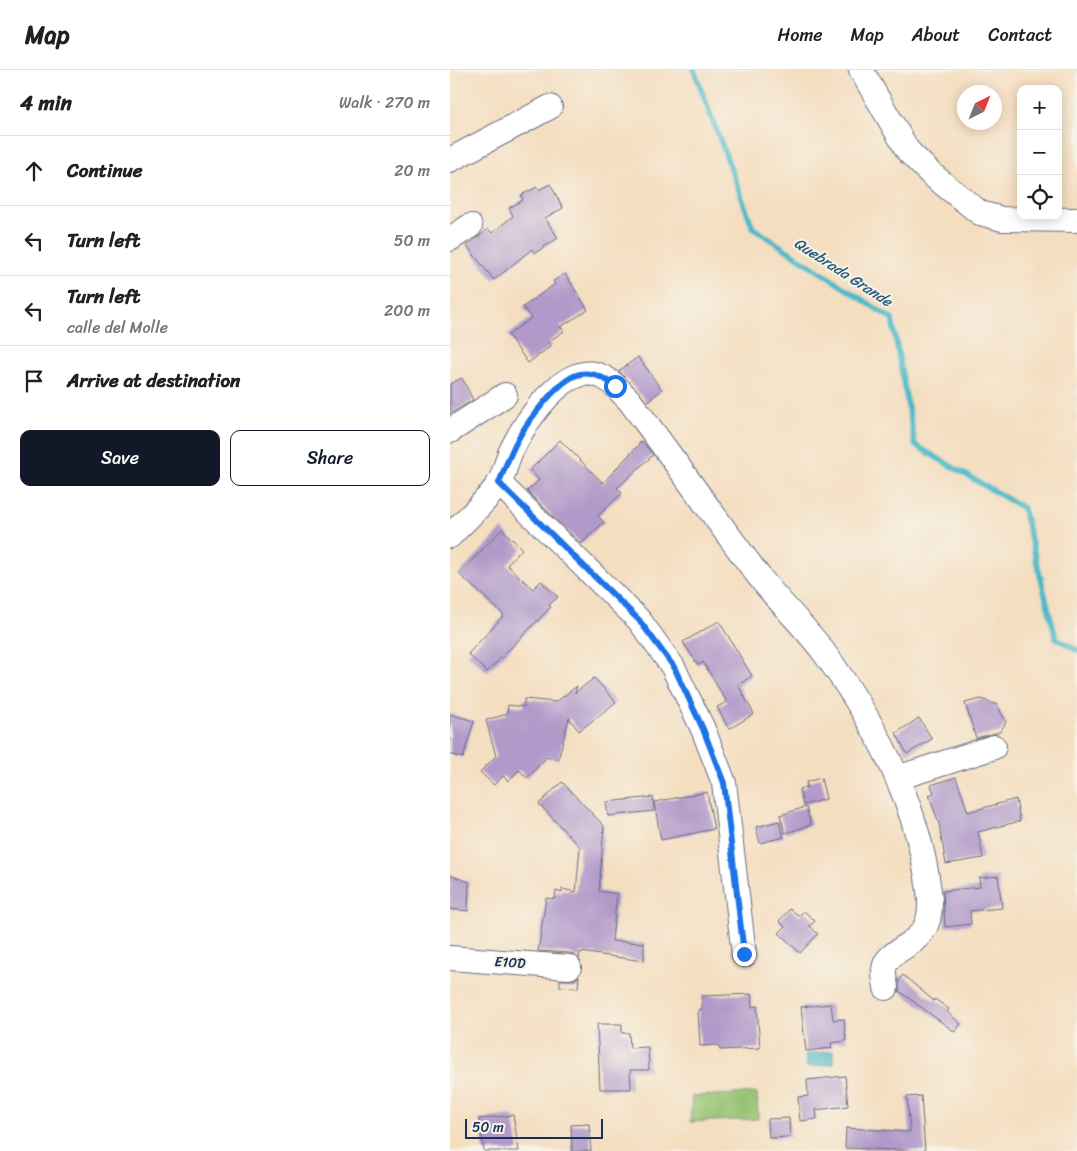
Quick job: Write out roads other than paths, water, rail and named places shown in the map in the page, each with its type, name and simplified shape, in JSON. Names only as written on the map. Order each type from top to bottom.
[{"type":"street","points":[[860,70],[908,151],[930,174],[980,214],[1002,219],[1077,220]]},
{"type":"street","points":[[450,160],[550,107]]},
{"type":"street","points":[[450,239],[470,226]]},
{"type":"street","points":[[450,536],[499,483],[510,452],[525,425],[568,378],[578,374],[604,377],[629,400],[762,580],[822,650],[873,728],[897,778],[921,847],[930,892],[931,915],[925,928],[913,942],[889,959],[884,969],[886,988]]},
{"type":"street","points":[[450,431],[505,395]]},
{"type":"street","points":[[499,483],[639,620],[674,667],[703,729],[724,783],[744,954]]},
{"type":"street","points":[[897,778],[994,747]]},
{"type":"street","name":"E10D","points":[[450,958],[569,966]]},
{"type":"water","points":[[833,1051],[834,1064],[807,1067],[806,1054]]},
{"type":"waterway","name":"Quebrada Grande","points":[[694,70],[753,228],[892,319],[915,445],[1023,508],[1056,638],[1077,650]]}]
